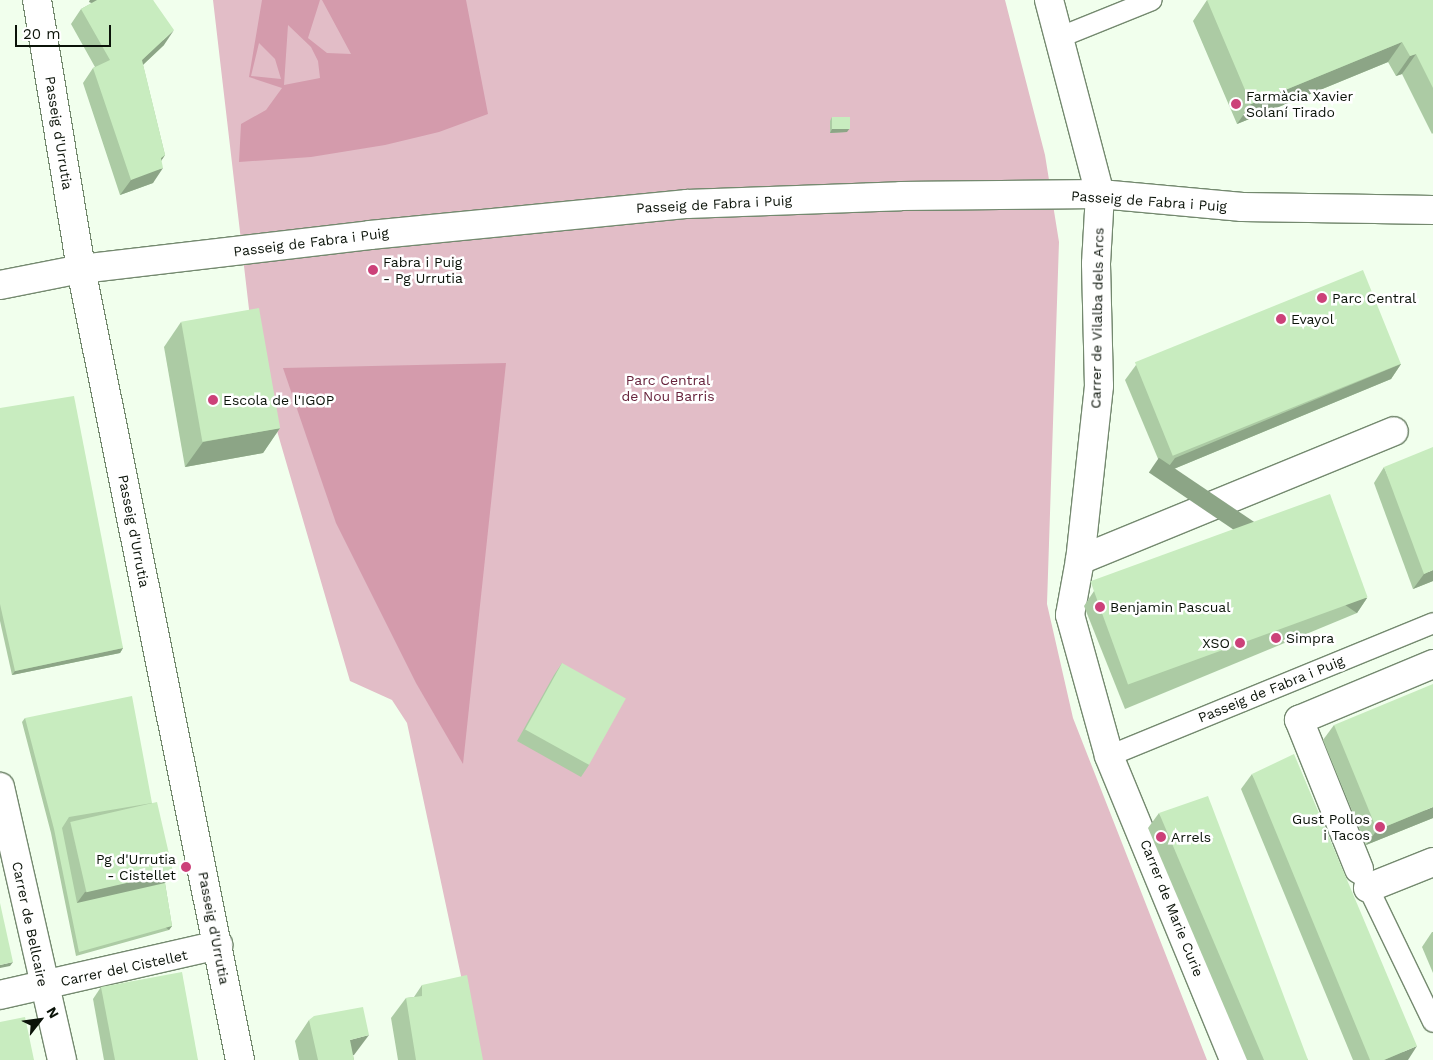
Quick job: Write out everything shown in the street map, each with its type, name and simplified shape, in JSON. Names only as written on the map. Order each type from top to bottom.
[{"type":"street","name":"Passeig d'Urrutia","points":[[37,0],[81,269],[240,1060]]},
{"type":"street","name":"Carrer de Vilalba dels Arcs","points":[[1049,0],[1100,194],[1096,264],[1099,386],[1080,560],[1070,616],[1109,756]]},
{"type":"street","name":"Passeig de Fabra i Puig","points":[[0,285],[81,269],[612,209],[901,196],[1100,194],[1242,207],[1433,210]]},
{"type":"street","points":[[1080,560],[1394,431]]},
{"type":"street","points":[[1433,664],[1299,720],[1364,878],[1433,862]]},
{"type":"street","name":"Carrer de Marie Curie","points":[[1109,756],[1234,1060]]},
{"type":"street","name":"Carrer de Bellcaire","points":[[0,787],[43,986],[62,1060]]},
{"type":"street","name":"Carrer del Cistellet","points":[[0,995],[218,945]]},
{"type":"lane","points":[[1058,38],[1152,0]]},
{"type":"lane","name":"Passeig de Fabra i Puig","points":[[1109,756],[1433,623]]},
{"type":"lane","points":[[1364,878],[1433,1022]]},
{"type":"green space","name":"Parc Central de Nou Barris","points":[[213,0],[1005,0],[1045,155],[1059,242],[1047,604],[1073,718],[1207,1060],[479,1060],[407,723],[392,700],[350,681],[254,352]]},
{"type":"shaded area","points":[[262,0],[320,0],[308,38],[327,53],[351,54],[322,0],[466,0],[488,114],[439,132],[385,145],[311,157],[239,162],[241,124],[266,110],[282,88],[249,77]],"holes":[[[288,25],[311,47],[318,61],[320,78],[284,85]],[[259,43],[275,59],[281,79],[251,76]]]},
{"type":"shaded area","points":[[506,363],[463,764],[416,683],[336,523],[283,368]]},
{"type":"building","points":[[97,0],[153,0],[174,30],[142,60],[165,155],[161,158],[163,168],[131,180],[93,68],[110,60],[81,9]]},
{"type":"building","points":[[1207,0],[1433,0],[1433,88],[1416,54],[1410,56],[1402,42],[1251,104]]},
{"type":"building","points":[[832,117],[850,117],[850,129],[832,129]]},
{"type":"building","points":[[1363,270],[1401,364],[1173,456],[1135,362]]},
{"type":"building","points":[[259,308],[280,428],[202,442],[181,322]]},
{"type":"building","points":[[74,396],[123,648],[15,671],[0,604],[0,408]]},
{"type":"building","points":[[1433,447],[1433,570],[1424,574],[1384,467]]},
{"type":"building","points":[[1330,494],[1368,597],[1128,685],[1090,581]]},
{"type":"building","points":[[562,663],[626,698],[589,765],[525,729]]},
{"type":"building","points":[[1433,684],[1433,807],[1377,830],[1334,725]]},
{"type":"building","points":[[132,696],[152,803],[69,817],[62,828],[77,903],[165,883],[172,926],[79,952],[54,829],[25,718]]},
{"type":"building","points":[[1294,754],[1417,1046],[1384,1060],[1370,1060],[1252,774]]},
{"type":"building","points":[[1208,796],[1308,1060],[1264,1060],[1159,813]]},
{"type":"building","points":[[157,802],[173,872],[86,892],[70,822]]},
{"type":"building","points":[[0,903],[13,962],[0,965]]},
{"type":"building","points":[[182,972],[198,1060],[115,1060],[101,987]]},
{"type":"building","points":[[467,975],[483,1060],[416,1060],[406,998],[422,996],[422,985]]},
{"type":"building","points":[[363,1007],[369,1035],[350,1040],[354,1060],[318,1060],[309,1020],[314,1016]]},
{"type":"building","points":[[25,1017],[34,1060],[0,1060],[0,1022]]},
{"type":"place","name":"Farmàcia Xavier Solaní Tirado","points":[[1236,104]]},
{"type":"place","name":"Fabra i Puig - Pg Urrutia","points":[[373,270]]},
{"type":"place","name":"Parc Central","points":[[1322,298]]},
{"type":"place","name":"Evayol","points":[[1281,319]]},
{"type":"place","name":"Escola de l'IGOP","points":[[213,400]]},
{"type":"place","name":"Benjamin Pascual","points":[[1100,607]]},
{"type":"place","name":"Simpra","points":[[1276,638]]},
{"type":"place","name":"XSO","points":[[1240,643]]},
{"type":"place","name":"Gust Pollos i Tacos","points":[[1380,827]]},
{"type":"place","name":"Arrels","points":[[1161,837]]},
{"type":"place","name":"Pg d'Urrutia - Cistellet","points":[[186,867]]}]
